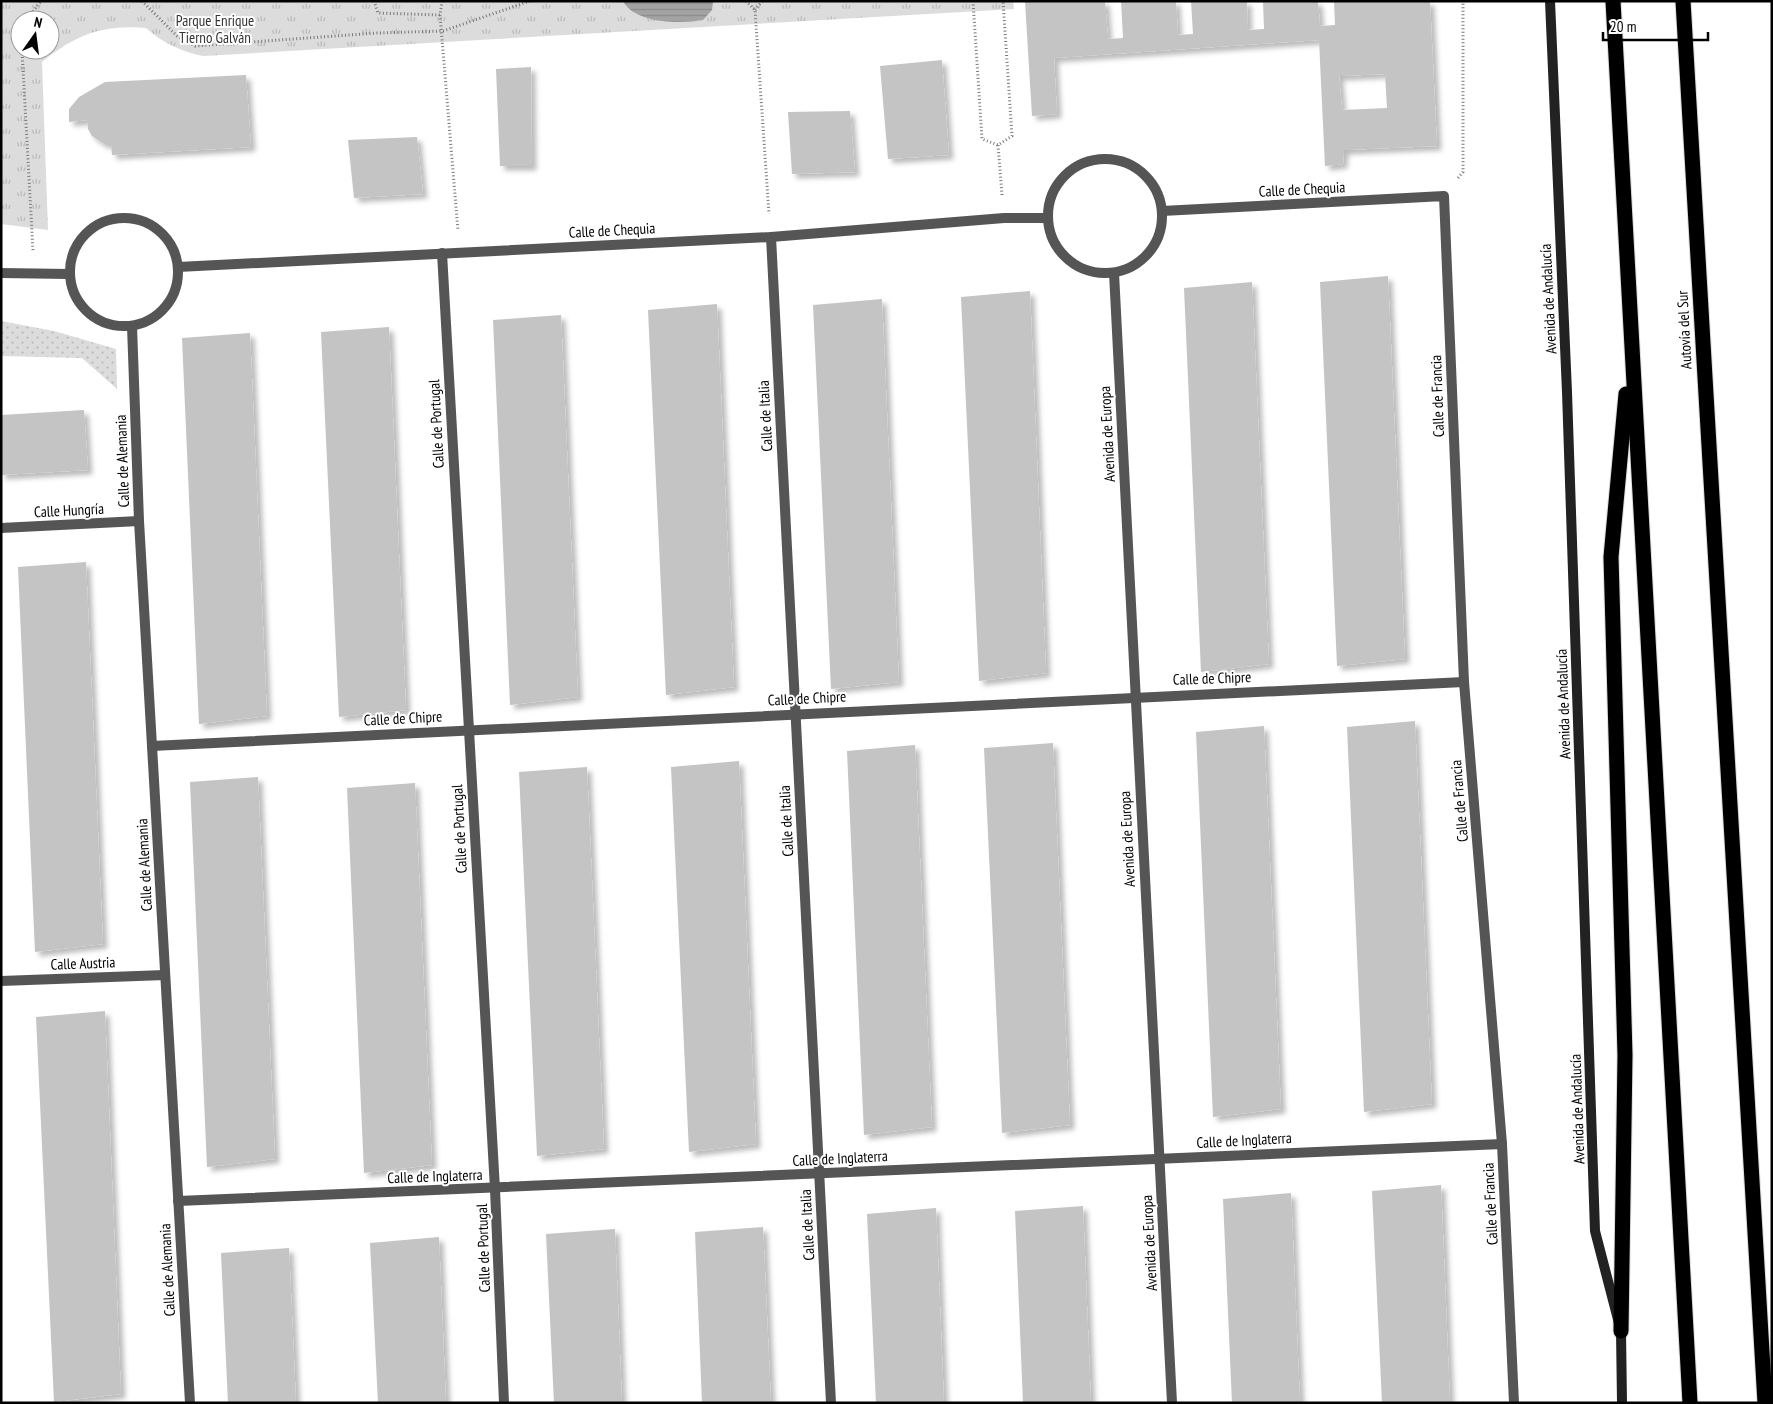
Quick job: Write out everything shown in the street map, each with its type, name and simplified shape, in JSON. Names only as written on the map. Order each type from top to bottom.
[{"type":"highway","points":[[1613,1],[1630,343],[1690,1403]]},
{"type":"highway","name":"Autovía del Sur","points":[[1683,1],[1765,1403]]},
{"type":"highway","points":[[1621,1331],[1625,1055],[1611,558],[1630,343]]},
{"type":"street","name":"Avenida de Andalucía","points":[[1550,1],[1568,392],[1595,1231],[1621,1331],[1622,1403]]},
{"type":"street","points":[[1109,158],[1125,162],[1140,170],[1151,182],[1158,196],[1162,211],[1161,228],[1155,244],[1144,258],[1130,267],[1114,273],[1098,273],[1082,268],[1068,260],[1057,248],[1050,234],[1047,218],[1052,195],[1065,174],[1078,165],[1093,160],[1109,158]]},
{"type":"street","name":"Calle de Chequia","points":[[1162,211],[1444,196]]},
{"type":"street","name":"Calle de Francia","points":[[1444,196],[1464,682],[1502,1144],[1514,1403]]},
{"type":"street","points":[[129,218],[147,223],[162,234],[173,249],[178,267],[177,283],[166,305],[148,321],[132,326],[114,326],[97,319],[82,308],[73,292],[69,274],[72,256],[80,239],[94,227],[111,219],[129,218]]},
{"type":"street","name":"Calle de Chequia","points":[[178,267],[771,237],[1004,218],[1047,218]]},
{"type":"street","name":"Calle de Italia","points":[[771,237],[831,1403]]},
{"type":"street","name":"Calle de Portugal","points":[[442,253],[495,1189],[504,1403]]},
{"type":"street","points":[[1,272],[34,275],[69,274]]},
{"type":"street","name":"Avenida de Europa","points":[[1114,273],[1172,1403]]},
{"type":"street","name":"Calle de Alemania","points":[[132,326],[139,521],[190,1403]]},
{"type":"street","name":"Calle Hungría","points":[[1,528],[139,521]]},
{"type":"street","name":"Calle de Chipre","points":[[152,746],[1464,682]]},
{"type":"street","name":"Calle Austria","points":[[1,981],[165,975]]},
{"type":"street","name":"Calle de Inglaterra","points":[[178,1201],[495,1189],[1502,1144]]},
{"type":"path","points":[[142,1],[177,36],[195,46],[377,33],[444,31],[530,1]]},
{"type":"path","points":[[374,1],[378,13],[440,15]]},
{"type":"path","points":[[442,1],[440,15],[444,31],[459,252]]},
{"type":"path","points":[[746,1],[754,10],[771,237]]},
{"type":"path","points":[[754,10],[762,1]]},
{"type":"path","points":[[973,1],[982,139],[998,145]]},
{"type":"path","points":[[998,145],[1012,136],[1003,1]]},
{"type":"path","points":[[1444,196],[1463,172],[1463,1]]},
{"type":"path","points":[[23,60],[34,275]]},
{"type":"path","points":[[998,145],[1004,218]]},
{"type":"green space","name":"Parque Enrique Tierno Galván","points":[[1,1],[1013,1],[1014,9],[203,56],[172,46],[146,28],[131,27],[90,33],[60,49],[60,10],[10,10],[10,60],[45,60],[42,62],[48,230],[1,224]]},
{"type":"green space","points":[[1,321],[54,331],[116,349],[117,389],[82,358],[1,356]]},
{"type":"shaded area","points":[[623,1],[713,2],[712,10],[703,20],[671,22],[659,21],[637,14],[629,9]]},
{"type":"building","points":[[1025,1],[1105,1],[1108,39],[1123,38],[1121,1],[1176,1],[1178,35],[1193,34],[1191,1],[1247,1],[1248,30],[1264,29],[1263,1],[1318,1],[1320,26],[1335,25],[1334,1],[1430,1],[1437,146],[1344,150],[1343,164],[1325,166],[1319,40],[1054,58],[1057,114],[1032,116]],"holes":[[[1385,74],[1387,108],[1342,110],[1339,76]]]},
{"type":"building","points":[[942,60],[949,155],[888,159],[880,66]]},
{"type":"building","points":[[531,67],[532,166],[500,166],[496,69]]},
{"type":"building","points":[[246,75],[251,147],[112,155],[111,144],[104,144],[92,136],[88,129],[87,120],[69,122],[69,109],[79,97],[105,82]]},
{"type":"building","points":[[850,111],[855,172],[792,174],[788,112]]},
{"type":"building","points":[[417,137],[423,194],[354,198],[348,140]]},
{"type":"building","points":[[1388,276],[1405,659],[1337,666],[1320,282]]},
{"type":"building","points":[[1252,282],[1269,664],[1201,672],[1184,288]]},
{"type":"building","points":[[1030,291],[1046,673],[979,681],[961,297]]},
{"type":"building","points":[[882,299],[899,682],[831,689],[813,305]]},
{"type":"building","points":[[717,304],[734,687],[666,695],[648,310]]},
{"type":"building","points":[[561,315],[578,697],[510,705],[493,320]]},
{"type":"building","points":[[389,327],[406,710],[339,717],[321,332]]},
{"type":"building","points":[[250,333],[267,716],[199,724],[182,338]]},
{"type":"building","points":[[84,410],[88,470],[1,475],[1,415]]},
{"type":"building","points":[[86,562],[103,944],[35,952],[18,567]]},
{"type":"building","points":[[1415,721],[1432,1104],[1364,1112],[1347,727]]},
{"type":"building","points":[[1264,726],[1281,1109],[1213,1117],[1196,732]]},
{"type":"building","points":[[1053,743],[1070,1125],[1002,1133],[984,748]]},
{"type":"building","points":[[915,745],[932,1127],[864,1135],[847,751]]},
{"type":"building","points":[[739,761],[756,1144],[689,1152],[671,767]]},
{"type":"building","points":[[587,767],[604,1149],[537,1156],[519,772]]},
{"type":"building","points":[[258,777],[275,1159],[207,1167],[190,782]]},
{"type":"building","points":[[415,783],[432,1165],[364,1173],[347,788]]},
{"type":"building","points":[[105,1011],[121,1394],[54,1402],[36,1017]]},
{"type":"building","points":[[1441,1185],[1450,1403],[1382,1403],[1372,1191]]},
{"type":"building","points":[[1291,1193],[1300,1403],[1232,1403],[1223,1199]]},
{"type":"building","points":[[1083,1206],[1091,1403],[1023,1403],[1015,1211]]},
{"type":"building","points":[[936,1208],[944,1403],[876,1403],[867,1214]]},
{"type":"building","points":[[763,1227],[771,1403],[702,1403],[695,1232]]},
{"type":"building","points":[[615,1229],[622,1403],[554,1403],[546,1234]]},
{"type":"building","points":[[439,1237],[446,1403],[378,1403],[370,1243]]},
{"type":"building","points":[[289,1248],[296,1403],[228,1403],[221,1253]]}]
